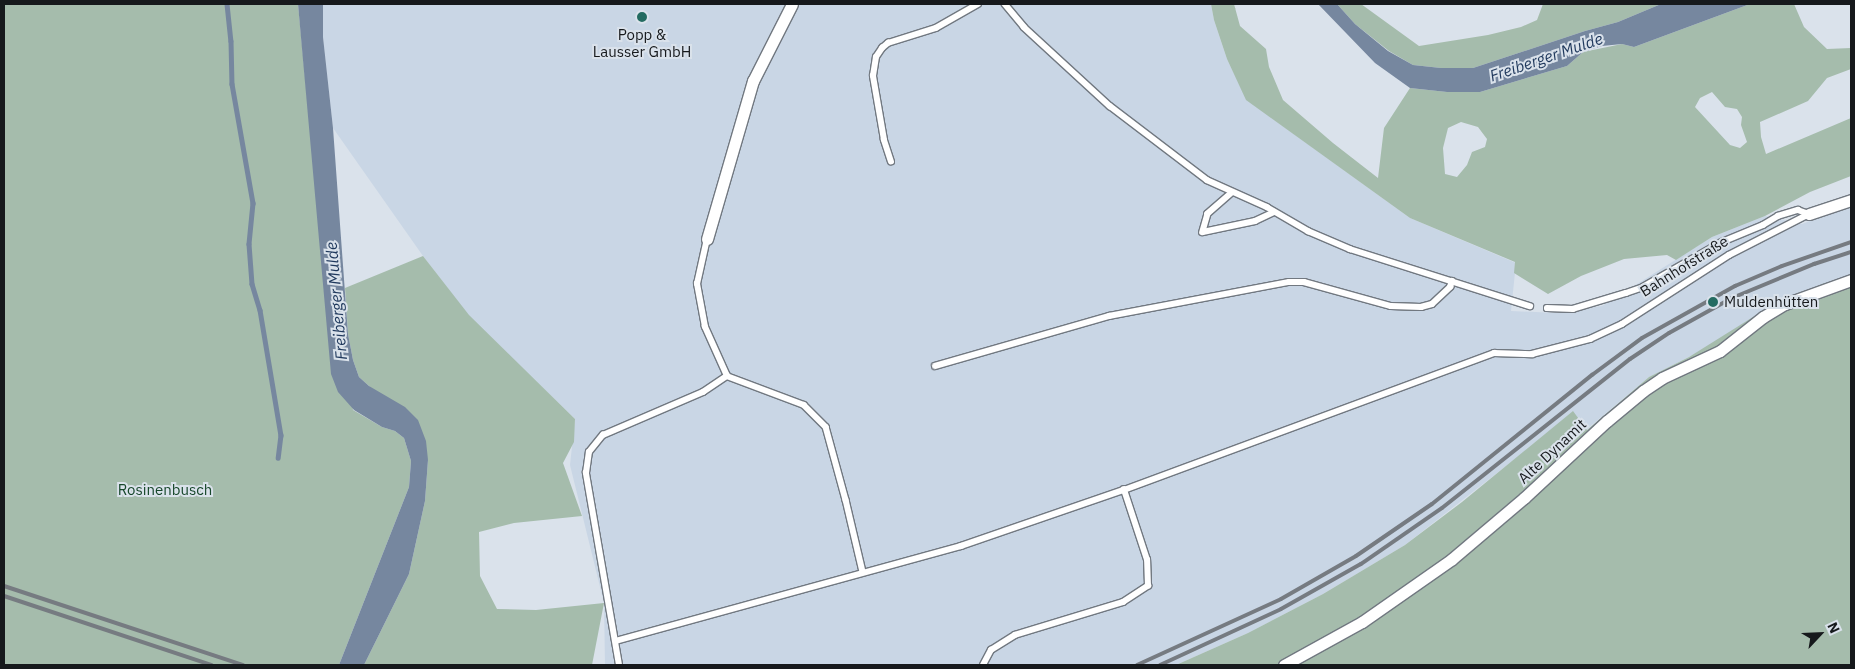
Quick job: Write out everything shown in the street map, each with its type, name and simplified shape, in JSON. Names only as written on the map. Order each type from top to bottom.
[{"type":"street","points":[[707,240],[753,81],[792,4]]},
{"type":"street","name":"Bahnhofstraße","points":[[1809,214],[1851,200]]},
{"type":"street","name":"Alte Dynamit","points":[[1284,665],[1362,622],[1452,559],[1544,480],[1607,421],[1662,378],[1720,351],[1763,317],[1785,304],[1851,280]]},
{"type":"lane","points":[[891,162],[884,140],[873,76],[876,58],[882,48],[888,43],[936,28],[978,4]]},
{"type":"lane","points":[[1005,4],[1024,27],[1110,106],[1207,180],[1274,212],[1308,231],[1350,249],[1530,306]]},
{"type":"lane","points":[[1232,193],[1208,214],[1203,232],[1255,221],[1274,212]]},
{"type":"lane","points":[[1547,308],[1573,309],[1626,293],[1650,283],[1722,242],[1763,225],[1778,216],[1798,210],[1809,214]]},
{"type":"lane","name":"Bahnhofstraße","points":[[616,641],[961,546],[1124,490],[1494,353],[1532,354],[1590,339],[1622,324],[1729,255],[1809,214]]},
{"type":"lane","points":[[707,240],[698,284],[705,327],[727,376],[804,405],[826,427],[863,572]]},
{"type":"lane","points":[[935,366],[1108,316],[1289,282],[1304,282],[1391,306],[1421,307],[1432,304],[1450,287],[1452,281]]},
{"type":"lane","points":[[619,665],[586,474],[589,452],[603,435],[703,392],[727,376]]},
{"type":"lane","points":[[983,665],[990,650],[1015,635],[1123,602],[1148,586],[1147,560],[1124,490]]},
{"type":"shaded area","points":[[323,4],[1211,4],[1214,20],[1227,59],[1247,100],[1410,218],[1516,263],[1511,311],[1557,313],[1602,306],[1712,237],[1765,216],[1802,224],[1833,212],[1851,208],[1851,275],[1649,377],[1561,451],[1515,459],[1405,545],[1323,594],[1248,633],[1176,665],[605,665],[604,603],[570,465],[575,419],[468,315],[423,256],[333,128],[323,37]]},
{"type":"green space","name":"Rosinenbusch","points":[[4,4],[298,4],[310,128],[353,410],[382,427],[395,431],[404,438],[411,461],[409,487],[339,665],[4,665]]},
{"type":"green space","points":[[1211,4],[1234,4],[1240,26],[1266,49],[1269,67],[1283,100],[1333,143],[1378,178],[1384,128],[1410,88],[1447,92],[1480,92],[1567,66],[1583,52],[1622,44],[1634,47],[1750,4],[1794,4],[1804,27],[1827,49],[1851,48],[1851,69],[1827,78],[1808,101],[1760,122],[1761,137],[1766,154],[1851,118],[1851,176],[1810,192],[1765,216],[1712,237],[1676,260],[1667,255],[1624,259],[1581,276],[1548,294],[1514,273],[1515,262],[1410,218],[1246,100],[1227,59],[1214,20]],"holes":[[[1712,92],[1725,107],[1737,109],[1742,117],[1741,125],[1747,142],[1740,148],[1730,145],[1695,107],[1700,98]],[[1461,122],[1478,127],[1487,139],[1485,147],[1472,152],[1467,165],[1457,177],[1445,174],[1443,148],[1448,128]]]},
{"type":"green space","points":[[1337,4],[1361,4],[1419,46],[1488,35],[1521,27],[1537,20],[1543,4],[1661,4],[1618,22],[1473,68],[1441,68],[1413,65],[1389,51],[1355,24]]},
{"type":"green space","points":[[423,256],[469,315],[575,419],[574,442],[563,463],[582,516],[514,523],[479,532],[480,576],[497,609],[536,610],[604,603],[592,665],[364,665],[409,574],[425,501],[428,460],[369,386],[359,377],[353,360],[348,334],[345,288]]},
{"type":"green space","points":[[1851,275],[1851,665],[1176,665],[1248,633],[1323,594],[1405,545],[1462,502],[1573,411],[1587,430],[1649,377],[1689,357],[1761,312],[1822,284]]},
{"type":"water","name":"Freiberger Mulde","points":[[298,4],[323,4],[323,37],[333,128],[348,334],[353,360],[359,377],[369,386],[405,407],[418,420],[426,441],[428,460],[425,501],[409,574],[364,665],[339,665],[409,487],[411,461],[404,438],[395,431],[382,427],[354,410],[338,392],[331,374]]},
{"type":"water","name":"Freiberger Mulde","points":[[1318,4],[1337,4],[1355,24],[1388,51],[1413,65],[1441,68],[1473,68],[1618,22],[1661,4],[1750,4],[1634,47],[1622,44],[1602,46],[1583,52],[1567,66],[1480,92],[1447,92],[1410,88],[1375,63]]},
{"type":"waterway","points":[[227,4],[231,41],[232,84],[253,203],[249,244],[252,284],[260,310],[281,435],[278,458]]},
{"type":"railway","points":[[1137,665],[1281,599],[1356,556],[1432,504],[1592,375],[1642,338],[1735,286],[1782,266],[1851,242]]},
{"type":"railway","points":[[1160,665],[1281,609],[1361,564],[1442,508],[1630,359],[1669,333],[1732,298],[1814,264],[1851,252]]},
{"type":"railway","points":[[4,586],[243,665]]},
{"type":"railway","points":[[4,596],[212,665]]},
{"type":"place","name":"Popp & Lausser GmbH","points":[[642,17]]},
{"type":"place","name":"Muldenhütten","points":[[1713,302]]}]
